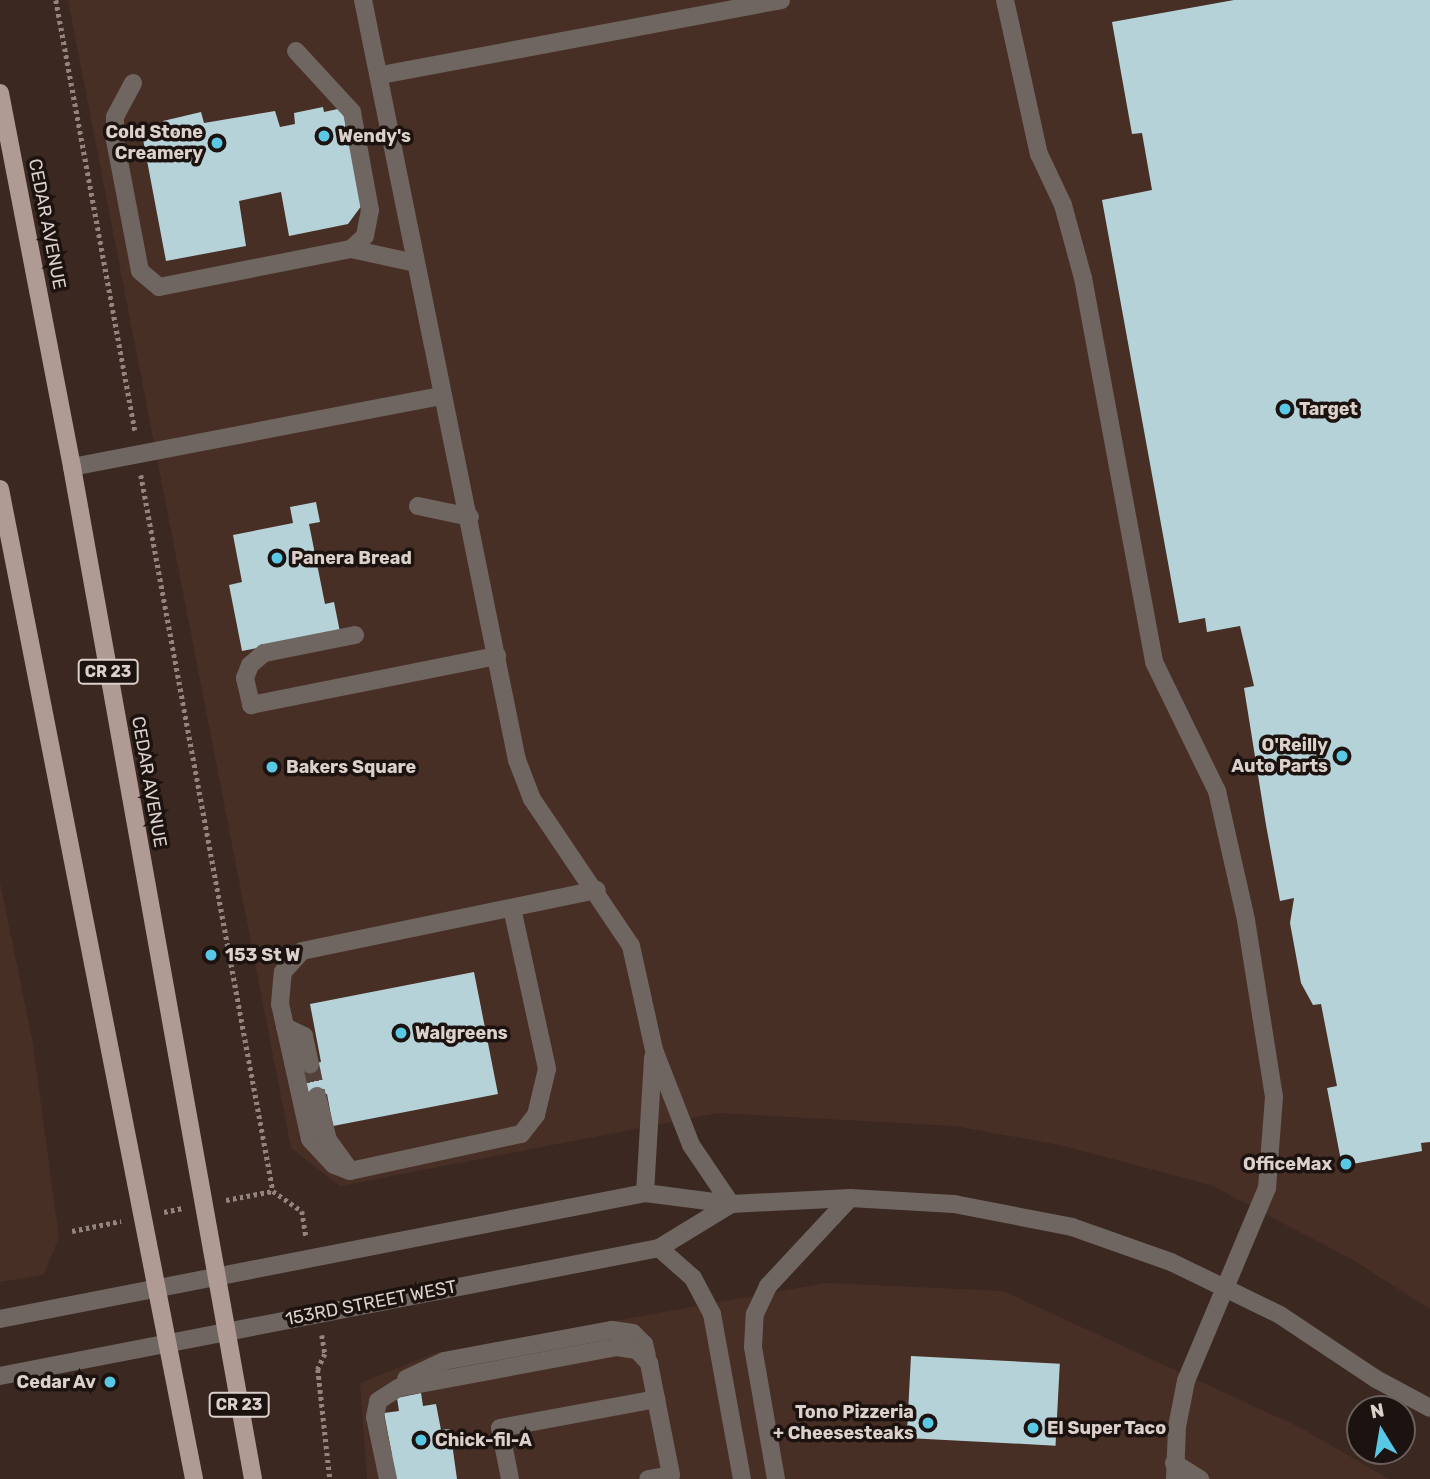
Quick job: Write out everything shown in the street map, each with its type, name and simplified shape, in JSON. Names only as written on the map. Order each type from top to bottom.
[{"type":"main road","name":"CEDAR AVENUE","points":[[0,93],[72,467],[224,1332],[253,1479]]},
{"type":"main road","name":"CR 23","points":[[0,489],[159,1288],[194,1479]]},
{"type":"street","points":[[363,0],[381,75],[440,396],[470,517],[517,760],[532,799],[597,890],[631,946],[654,1050],[691,1145],[731,1204]]},
{"type":"street","points":[[381,75],[781,0]]},
{"type":"street","points":[[1005,0],[1039,154],[1063,205],[1083,278],[1154,663],[1217,792],[1246,920],[1274,1097],[1267,1188],[1223,1286],[1186,1381],[1175,1471],[1200,1479]]},
{"type":"street","points":[[296,51],[352,112],[370,210],[365,236],[352,249]]},
{"type":"street","points":[[133,83],[115,117],[115,140],[140,271],[159,287],[352,249],[416,263]]},
{"type":"street","points":[[72,467],[440,396]]},
{"type":"street","points":[[418,506],[470,517]]},
{"type":"street","points":[[355,635],[264,653],[250,665],[245,678],[251,705],[497,656]]},
{"type":"street","points":[[512,908],[547,1069],[536,1115],[521,1134],[350,1171],[334,1165],[310,1139],[280,1004],[284,972],[302,951],[597,890]]},
{"type":"street","points":[[285,1027],[304,1036],[310,1064]]},
{"type":"street","points":[[645,1193],[654,1050]]},
{"type":"street","points":[[317,1096],[328,1140],[350,1171]]},
{"type":"street","name":"153RD STREET WEST","points":[[0,1319],[645,1193],[731,1204],[850,1198],[954,1204],[1072,1227],[1223,1286],[1430,1408]]},
{"type":"street","points":[[776,1479],[753,1347],[755,1314],[768,1286],[788,1261],[850,1198]]},
{"type":"street","name":"153RD STREET WEST","points":[[0,1376],[659,1248],[731,1204]]},
{"type":"street","points":[[659,1248],[693,1278],[712,1314],[742,1479]]},
{"type":"street","points":[[388,1479],[375,1417],[378,1401],[394,1390],[617,1347],[638,1350],[649,1363],[672,1477],[648,1479]]},
{"type":"street","points":[[510,1479],[500,1427],[656,1399]]},
{"type":"path","points":[[56,0],[273,1191],[302,1211],[310,1259]]},
{"type":"path","points":[[72,1231],[273,1191]]},
{"type":"path","points":[[319,1313],[326,1354],[318,1369],[330,1479]]},
{"type":"shaded area","points":[[68,0],[1430,0],[1430,1309],[1353,1260],[1211,1185],[1060,1145],[955,1126],[718,1113],[340,1186],[291,1148]]},
{"type":"shaded area","points":[[0,882],[33,1044],[59,1238],[43,1275],[0,1282]]},
{"type":"shaded area","points":[[826,1283],[1003,1291],[1299,1427],[1346,1454],[1346,1465],[1365,1465],[1389,1479],[367,1479],[360,1383],[435,1353]]},
{"type":"building","name":"Target","points":[[1234,0],[1430,0],[1430,1142],[1421,1143],[1422,1151],[1342,1166],[1327,1088],[1337,1086],[1321,1004],[1313,1005],[1301,983],[1290,923],[1294,898],[1280,901],[1244,688],[1254,686],[1240,626],[1207,632],[1205,618],[1179,623],[1102,200],[1152,190],[1142,133],[1132,134],[1112,22]]},
{"type":"building","points":[[323,107],[324,112],[347,107],[365,201],[348,224],[289,236],[281,192],[239,201],[246,246],[166,261],[142,134],[163,132],[163,121],[201,112],[204,123],[275,111],[280,127],[295,124],[294,113]]},
{"type":"building","name":"Panera Bread","points":[[316,502],[320,522],[309,524],[325,604],[334,602],[340,632],[242,651],[229,585],[242,582],[233,535],[293,523],[290,507]]},
{"type":"building","name":"Walgreens","points":[[474,972],[498,1094],[333,1126],[327,1094],[307,1098],[301,1066],[321,1062],[310,1004]]},
{"type":"building","points":[[911,1356],[1060,1364],[1056,1446],[907,1438]]},
{"type":"building","name":"Chick-fil-A","points":[[421,1393],[423,1406],[436,1404],[441,1430],[450,1429],[457,1479],[396,1479],[388,1456],[392,1455],[384,1413],[399,1411],[397,1398]]},
{"type":"tunnel","points":[[310,1064],[317,1096]]},
{"type":"place","name":"Wendy's","points":[[324,136]]},
{"type":"place","name":"Cold Stone Creamery","points":[[217,143]]},
{"type":"place","name":"Target","points":[[1285,409]]},
{"type":"place","name":"Panera Bread","points":[[277,558]]},
{"type":"place","name":"O'Reilly Auto Parts","points":[[1342,756]]},
{"type":"place","name":"Bakers Square","points":[[272,767]]},
{"type":"place","name":"153 St W","points":[[211,955]]},
{"type":"place","name":"Walgreens","points":[[401,1033]]},
{"type":"place","name":"OfficeMax","points":[[1346,1164]]},
{"type":"place","name":"Cedar Av","points":[[110,1382]]},
{"type":"place","name":"Tono Pizzeria + Cheesesteaks","points":[[928,1423]]},
{"type":"place","name":"El Super Taco","points":[[1033,1428]]},
{"type":"place","name":"Chick-fil-A","points":[[421,1440]]}]
